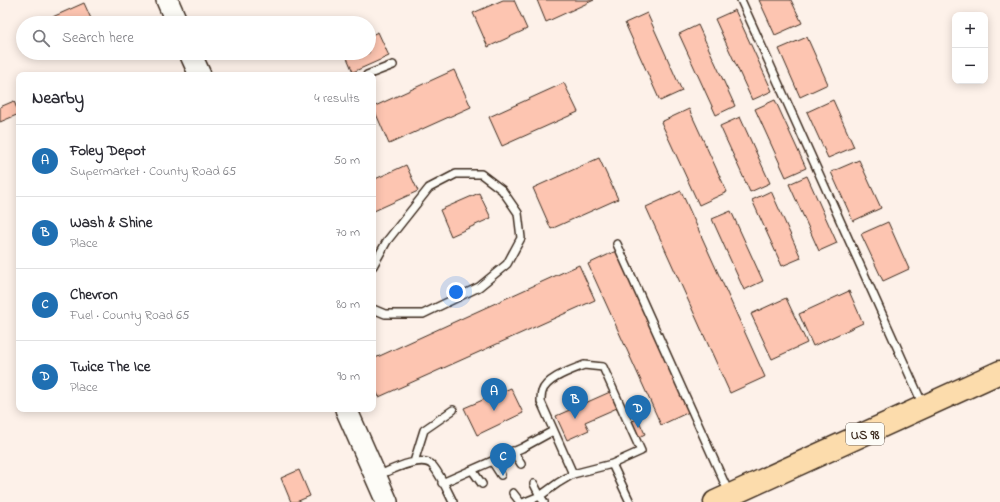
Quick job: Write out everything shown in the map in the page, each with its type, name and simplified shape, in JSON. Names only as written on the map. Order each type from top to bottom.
[{"type":"main road","name":"US 98","points":[[723,498],[1000,372]]},
{"type":"street","points":[[167,0],[174,16]]},
{"type":"street","points":[[193,60],[199,72]]},
{"type":"street","points":[[347,412],[387,502]]},
{"type":"lane","points":[[741,0],[924,407]]},
{"type":"lane","points":[[375,72],[393,65]]},
{"type":"lane","points":[[376,261],[387,241],[429,188],[456,174],[481,174],[502,190],[518,213],[521,238],[507,264],[479,287],[423,314],[385,314],[376,310]]},
{"type":"lane","points":[[618,244],[723,498]]},
{"type":"lane","points":[[526,502],[542,499],[558,483],[573,474],[612,464],[641,452],[602,367],[584,365],[561,374],[548,382],[542,392],[541,402],[573,474]]},
{"type":"lane","points":[[414,462],[424,430],[453,410]]},
{"type":"lane","points":[[442,483],[514,451],[553,430]]},
{"type":"lane","points":[[514,451],[521,464]]},
{"type":"lane","points":[[376,476],[414,462],[425,461],[432,465],[453,502]]},
{"type":"lane","points":[[492,461],[501,475]]},
{"type":"lane","points":[[612,464],[630,502]]},
{"type":"lane","points":[[472,470],[482,484]]},
{"type":"lane","points":[[534,484],[542,499]]},
{"type":"lane","points":[[513,493],[520,502]]},
{"type":"building","points":[[503,0],[514,0],[527,29],[488,47],[473,13]]},
{"type":"building","points":[[537,0],[594,0],[546,22]]},
{"type":"building","points":[[759,0],[791,0],[802,23],[775,35]]},
{"type":"building","points":[[84,3],[90,16],[55,16]]},
{"type":"building","points":[[735,10],[772,91],[752,100],[715,19]]},
{"type":"building","points":[[647,13],[682,91],[660,101],[625,23]]},
{"type":"building","points":[[698,25],[735,106],[716,115],[679,34]]},
{"type":"building","points":[[378,32],[389,56],[353,72],[348,60],[376,60],[376,33]]},
{"type":"building","points":[[807,37],[828,84],[800,97],[779,49]]},
{"type":"building","points":[[454,70],[471,107],[389,144],[376,114],[376,106]]},
{"type":"building","points":[[564,83],[578,112],[502,146],[489,117]]},
{"type":"building","points":[[775,100],[806,168],[786,177],[755,109]]},
{"type":"building","points":[[833,100],[854,147],[828,158],[807,112]]},
{"type":"building","points":[[14,101],[16,106],[16,115],[0,122],[0,107]]},
{"type":"building","points":[[689,109],[727,192],[699,205],[661,122]]},
{"type":"building","points":[[740,117],[770,183],[750,192],[720,126]]},
{"type":"building","points":[[599,158],[618,199],[551,229],[533,188]]},
{"type":"building","points":[[859,160],[881,208],[853,221],[831,172]]},
{"type":"building","points":[[406,165],[418,191],[376,210],[376,179]]},
{"type":"building","points":[[807,176],[837,243],[819,251],[789,184]]},
{"type":"building","points":[[681,191],[765,377],[730,393],[646,207]]},
{"type":"building","points":[[771,191],[801,258],[782,266],[752,200]]},
{"type":"building","points":[[479,193],[491,218],[451,236],[440,210]]},
{"type":"building","points":[[731,211],[763,281],[744,290],[712,219]]},
{"type":"building","points":[[888,222],[909,269],[883,281],[861,234]]},
{"type":"building","points":[[616,251],[689,412],[661,425],[588,264]]},
{"type":"building","points":[[579,265],[595,300],[379,397],[376,390],[376,358]]},
{"type":"building","points":[[849,291],[863,323],[813,346],[799,314]]},
{"type":"building","points":[[786,298],[807,343],[772,359],[751,314]]},
{"type":"building","points":[[511,388],[523,413],[477,435],[464,408]]},
{"type":"building","points":[[610,392],[617,408],[585,422],[589,430],[567,440],[556,416]]},
{"type":"building","points":[[638,419],[645,434],[639,437],[632,421]]},
{"type":"building","points":[[299,470],[310,496],[296,502],[291,502],[281,478]]},
{"type":"place","name":"Foley Depot","points":[[494,411]]},
{"type":"place","name":"Wash & Shine","points":[[575,419]]},
{"type":"place","name":"Twice The Ice","points":[[638,428]]},
{"type":"place","name":"Chevron","points":[[503,476]]}]
